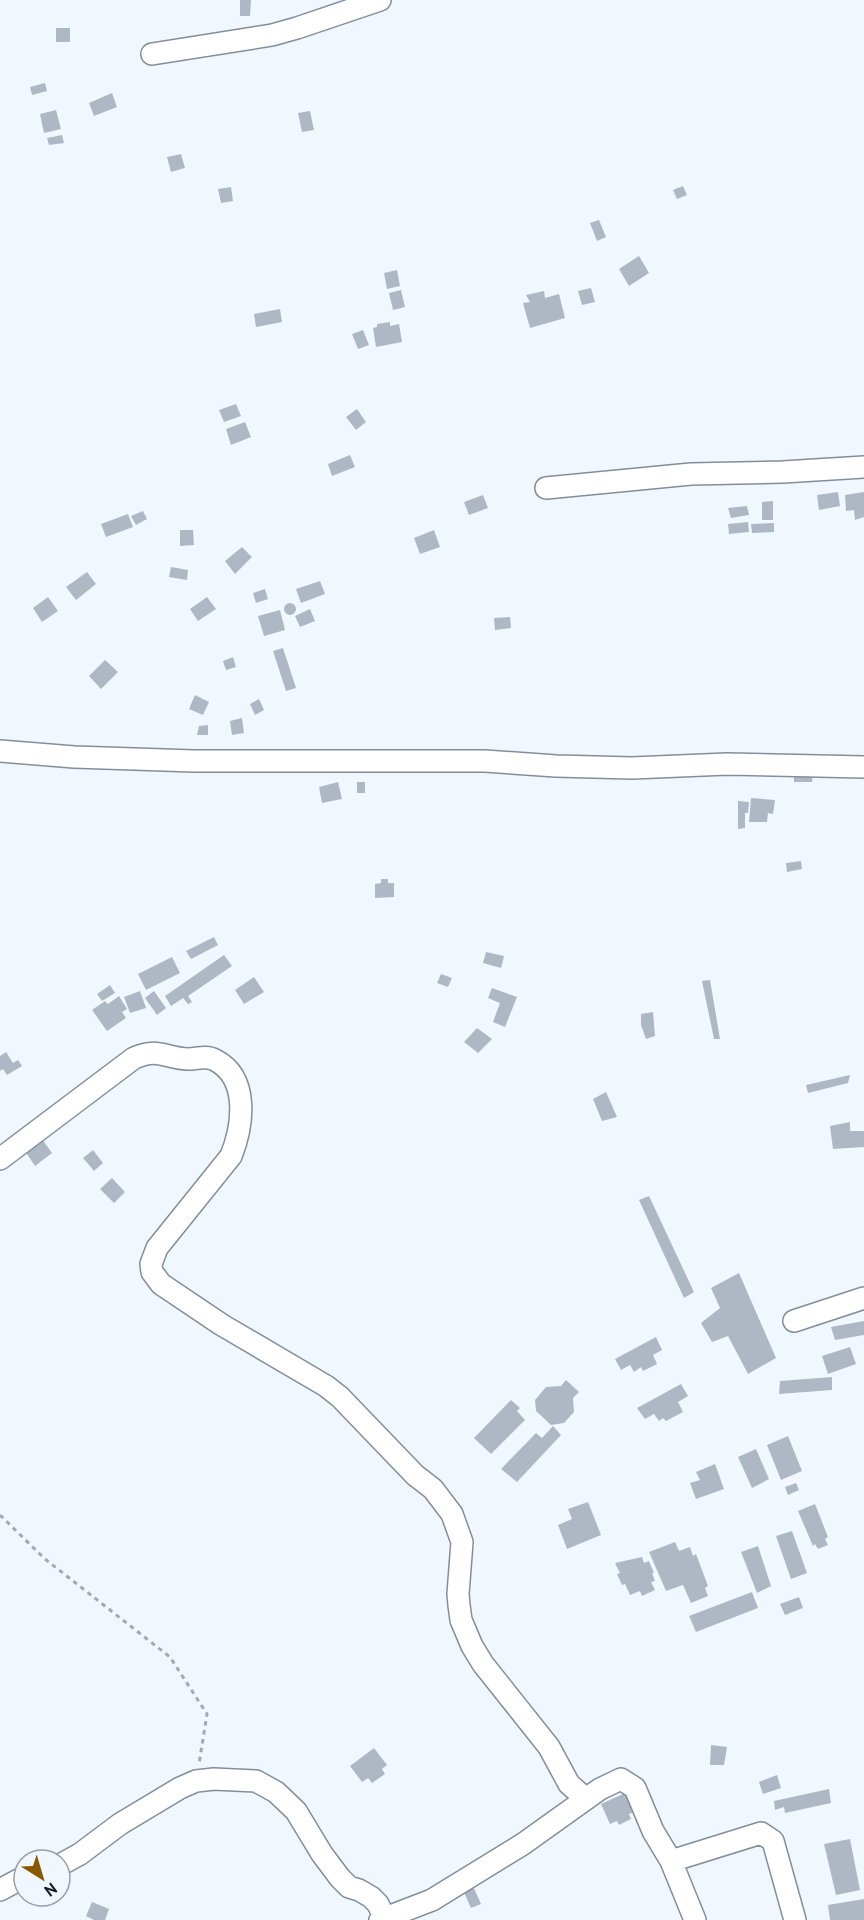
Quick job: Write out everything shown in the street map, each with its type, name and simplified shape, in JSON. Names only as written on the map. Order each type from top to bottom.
[{"type":"street","points":[[152,54],[272,35],[380,0]]},
{"type":"street","points":[[546,488],[701,473],[783,472],[864,467]]},
{"type":"street","points":[[0,752],[194,761],[485,761],[632,768],[728,764],[864,767]]},
{"type":"street","points":[[0,1160],[134,1058],[145,1053],[155,1052],[188,1059],[203,1057],[214,1059],[223,1065],[237,1083],[240,1094],[238,1139],[231,1156],[157,1248],[151,1264],[152,1272],[161,1284],[222,1325],[333,1391],[415,1475],[440,1496],[452,1514],[462,1542],[458,1585],[459,1605],[461,1620],[472,1646],[483,1664],[549,1747],[569,1784],[586,1799]]},
{"type":"street","points":[[794,1321],[864,1298]]},
{"type":"street","points":[[72,1859],[151,1804],[196,1781],[233,1779],[256,1781],[276,1792],[296,1810],[322,1854],[340,1878],[349,1887],[365,1893],[378,1904],[383,1919],[432,1900],[523,1844],[612,1782],[621,1779],[635,1788],[653,1831],[671,1861],[695,1920]]},
{"type":"street","points":[[671,1861],[760,1833],[773,1841],[795,1920]]},
{"type":"path","points":[[0,1515],[45,1559],[170,1657],[207,1714],[196,1781]]},
{"type":"building","points":[[240,0],[251,0],[250,16],[240,16]]},
{"type":"building","points":[[56,28],[70,28],[70,42],[56,42]]},
{"type":"building","points":[[45,83],[47,91],[32,95],[30,87]]},
{"type":"building","points":[[112,93],[117,107],[94,116],[89,103]]},
{"type":"building","points":[[56,110],[61,129],[44,133],[40,114]]},
{"type":"building","points":[[310,111],[314,130],[302,132],[298,113]]},
{"type":"building","points":[[62,135],[64,143],[49,145],[47,138]]},
{"type":"building","points":[[181,154],[185,168],[171,172],[167,157]]},
{"type":"building","points":[[683,186],[687,195],[677,199],[673,190]]},
{"type":"building","points":[[231,187],[233,201],[221,203],[218,189]]},
{"type":"building","points":[[599,220],[606,237],[597,241],[590,223]]},
{"type":"building","points":[[639,256],[649,273],[629,286],[619,269]]},
{"type":"building","points":[[397,270],[400,286],[387,289],[384,273]]},
{"type":"building","points":[[591,288],[595,302],[582,305],[578,291]]},
{"type":"building","points":[[401,290],[405,307],[393,310],[389,293]]},
{"type":"building","points":[[544,291],[545,298],[559,294],[565,318],[530,328],[523,303],[530,302],[526,295]]},
{"type":"building","points":[[280,309],[282,322],[256,327],[254,314]]},
{"type":"building","points":[[390,322],[390,326],[399,324],[402,342],[376,347],[373,328],[377,327],[377,324]]},
{"type":"building","points":[[363,330],[369,345],[358,349],[352,334]]},
{"type":"building","points":[[236,404],[241,416],[224,422],[219,410]]},
{"type":"building","points":[[357,409],[366,422],[356,430],[346,417]]},
{"type":"building","points":[[245,422],[251,437],[231,445],[226,429]]},
{"type":"building","points":[[350,455],[355,467],[332,476],[328,464]]},
{"type":"building","points":[[838,492],[840,506],[819,510],[817,495]]},
{"type":"building","points":[[864,492],[864,517],[855,520],[854,510],[846,511],[845,495]]},
{"type":"building","points":[[483,495],[488,508],[469,515],[464,502]]},
{"type":"building","points":[[773,501],[773,520],[762,520],[762,502]]},
{"type":"building","points":[[747,506],[749,515],[731,518],[728,508]]},
{"type":"building","points":[[143,511],[147,519],[136,525],[131,516]]},
{"type":"building","points":[[128,514],[133,527],[106,537],[101,524]]},
{"type":"building","points":[[748,522],[749,532],[729,534],[728,524]]},
{"type":"building","points":[[774,523],[774,532],[752,533],[751,524]]},
{"type":"building","points":[[180,530],[193,530],[194,545],[180,546]]},
{"type":"building","points":[[434,530],[440,547],[420,554],[414,538]]},
{"type":"building","points":[[242,547],[252,557],[235,574],[225,561]]},
{"type":"building","points":[[171,567],[188,570],[187,580],[169,577]]},
{"type":"building","points":[[87,572],[96,584],[76,600],[66,587]]},
{"type":"building","points":[[320,581],[325,594],[301,603],[296,589]]},
{"type":"building","points":[[265,589],[268,599],[256,603],[253,593]]},
{"type":"building","points":[[48,597],[58,611],[42,622],[33,608]]},
{"type":"building","points":[[207,597],[216,609],[198,621],[190,609]]},
{"type":"building","points":[[292,603],[295,604],[295,614],[288,615],[285,614],[284,607],[285,604]]},
{"type":"building","points":[[310,609],[315,621],[300,627],[295,616]]},
{"type":"building","points":[[280,610],[285,630],[264,636],[258,616]]},
{"type":"building","points":[[510,617],[511,628],[495,630],[494,618]]},
{"type":"building","points":[[283,648],[296,688],[286,691],[273,651]]},
{"type":"building","points":[[233,657],[236,667],[226,670],[223,661]]},
{"type":"building","points":[[105,660],[118,672],[101,689],[89,676]]},
{"type":"building","points":[[195,695],[209,702],[203,715],[189,709]]},
{"type":"building","points":[[259,699],[264,710],[255,715],[250,704]]},
{"type":"building","points":[[242,718],[244,733],[232,735],[230,721]]},
{"type":"building","points":[[208,725],[208,735],[197,735],[199,726]]},
{"type":"building","points":[[794,769],[813,772],[812,782],[794,782]]},
{"type":"building","points":[[338,782],[342,799],[322,803],[319,787]]},
{"type":"building","points":[[357,782],[365,782],[365,793],[357,793]]},
{"type":"building","points":[[751,798],[775,800],[773,814],[768,813],[767,822],[749,822]]},
{"type":"building","points":[[738,801],[749,802],[748,813],[745,813],[745,828],[738,829]]},
{"type":"building","points":[[801,861],[802,869],[787,872],[786,863]]},
{"type":"building","points":[[381,879],[388,879],[388,883],[394,883],[394,897],[375,898],[375,884],[381,883]]},
{"type":"building","points":[[214,937],[218,945],[191,959],[186,951]]},
{"type":"building","points":[[486,952],[504,956],[501,968],[483,963]]},
{"type":"building","points":[[224,955],[232,966],[188,996],[192,1002],[188,1004],[183,998],[171,1006],[165,996]]},
{"type":"building","points":[[172,957],[180,973],[146,990],[138,974]]},
{"type":"building","points":[[441,974],[452,978],[448,987],[437,983]]},
{"type":"building","points":[[254,977],[264,992],[244,1004],[235,990]]},
{"type":"building","points":[[710,980],[720,1039],[714,1039],[702,981]]},
{"type":"building","points":[[110,985],[115,993],[102,1001],[97,994]]},
{"type":"building","points":[[492,988],[517,997],[505,1027],[493,1022],[500,1003],[488,998]]},
{"type":"building","points":[[140,991],[146,1008],[130,1013],[124,997]]},
{"type":"building","points":[[154,991],[166,1008],[157,1015],[145,998]]},
{"type":"building","points":[[119,996],[127,1009],[122,1012],[126,1018],[107,1031],[92,1010],[105,1001],[108,1004]]},
{"type":"building","points":[[653,1012],[655,1036],[646,1039],[641,1025],[641,1014]]},
{"type":"building","points":[[477,1028],[492,1039],[478,1053],[464,1042]]},
{"type":"building","points":[[6,1052],[13,1063],[18,1060],[22,1066],[7,1075],[3,1069],[0,1071],[0,1056]]},
{"type":"building","points":[[850,1075],[848,1083],[808,1093],[806,1085]]},
{"type":"building","points":[[606,1092],[617,1117],[602,1121],[593,1099]]},
{"type":"building","points":[[850,1122],[850,1131],[864,1131],[864,1147],[833,1149],[830,1126]]},
{"type":"building","points":[[42,1139],[52,1153],[35,1166],[25,1151]]},
{"type":"building","points":[[93,1150],[103,1163],[94,1171],[83,1158]]},
{"type":"building","points":[[112,1178],[125,1192],[114,1203],[100,1189]]},
{"type":"building","points":[[649,1196],[694,1292],[684,1298],[639,1200]]},
{"type":"building","points":[[739,1273],[776,1358],[748,1374],[728,1336],[712,1342],[701,1323],[720,1308],[711,1288]]},
{"type":"building","points":[[864,1321],[864,1335],[835,1340],[831,1327]]},
{"type":"building","points":[[656,1337],[662,1350],[653,1355],[657,1364],[643,1371],[641,1367],[634,1372],[630,1365],[621,1370],[615,1359]]},
{"type":"building","points":[[850,1347],[856,1364],[828,1374],[822,1356]]},
{"type":"building","points":[[832,1377],[832,1390],[779,1394],[780,1381]]},
{"type":"building","points":[[566,1380],[579,1392],[573,1398],[574,1412],[564,1423],[551,1425],[536,1411],[535,1400],[546,1387],[561,1386]]},
{"type":"building","points":[[681,1384],[688,1396],[678,1402],[683,1412],[666,1421],[663,1418],[659,1421],[654,1414],[645,1419],[637,1408]]},
{"type":"building","points":[[511,1400],[520,1408],[517,1411],[525,1420],[491,1454],[474,1438]]},
{"type":"building","points":[[553,1426],[561,1435],[517,1482],[501,1469],[536,1433],[542,1438]]},
{"type":"building","points":[[788,1436],[802,1471],[781,1480],[767,1445]]},
{"type":"building","points":[[756,1449],[769,1479],[752,1488],[738,1457]]},
{"type":"building","points":[[715,1464],[724,1489],[696,1499],[690,1483],[700,1480],[696,1472]]},
{"type":"building","points":[[796,1483],[799,1490],[788,1495],[785,1487]]},
{"type":"building","points":[[588,1502],[601,1535],[567,1549],[558,1525],[572,1519],[568,1509]]},
{"type":"building","points":[[815,1504],[828,1537],[825,1539],[828,1545],[818,1549],[815,1544],[813,1546],[798,1511]]},
{"type":"building","points":[[792,1531],[807,1573],[791,1579],[776,1536]]},
{"type":"building","points":[[675,1542],[679,1551],[690,1547],[693,1556],[696,1554],[708,1586],[705,1588],[708,1596],[691,1603],[683,1585],[666,1591],[649,1552]]},
{"type":"building","points":[[758,1546],[771,1586],[757,1593],[741,1552]]},
{"type":"building","points":[[642,1557],[644,1563],[649,1561],[654,1573],[652,1573],[655,1581],[651,1582],[655,1590],[642,1596],[640,1591],[630,1595],[625,1584],[622,1585],[615,1563]]},
{"type":"building","points":[[752,1592],[758,1608],[696,1632],[689,1616]]},
{"type":"building","points":[[799,1597],[803,1608],[785,1615],[780,1604]]},
{"type":"building","points":[[711,1745],[727,1747],[724,1765],[710,1765]]},
{"type":"building","points":[[374,1748],[387,1765],[382,1769],[385,1774],[372,1783],[368,1778],[362,1782],[350,1766]]},
{"type":"building","points":[[777,1775],[781,1788],[763,1794],[759,1782]]},
{"type":"building","points":[[829,1789],[831,1803],[785,1813],[784,1807],[775,1810],[774,1801]]},
{"type":"building","points":[[625,1793],[634,1812],[629,1814],[631,1819],[619,1825],[617,1821],[610,1824],[601,1804]]},
{"type":"building","points":[[850,1839],[860,1890],[836,1895],[824,1844]]},
{"type":"building","points":[[473,1886],[481,1904],[471,1908],[463,1890]]},
{"type":"building","points":[[864,1899],[864,1920],[830,1920],[828,1905]]},
{"type":"building","points":[[92,1902],[109,1909],[105,1920],[94,1920],[86,1916]]}]
